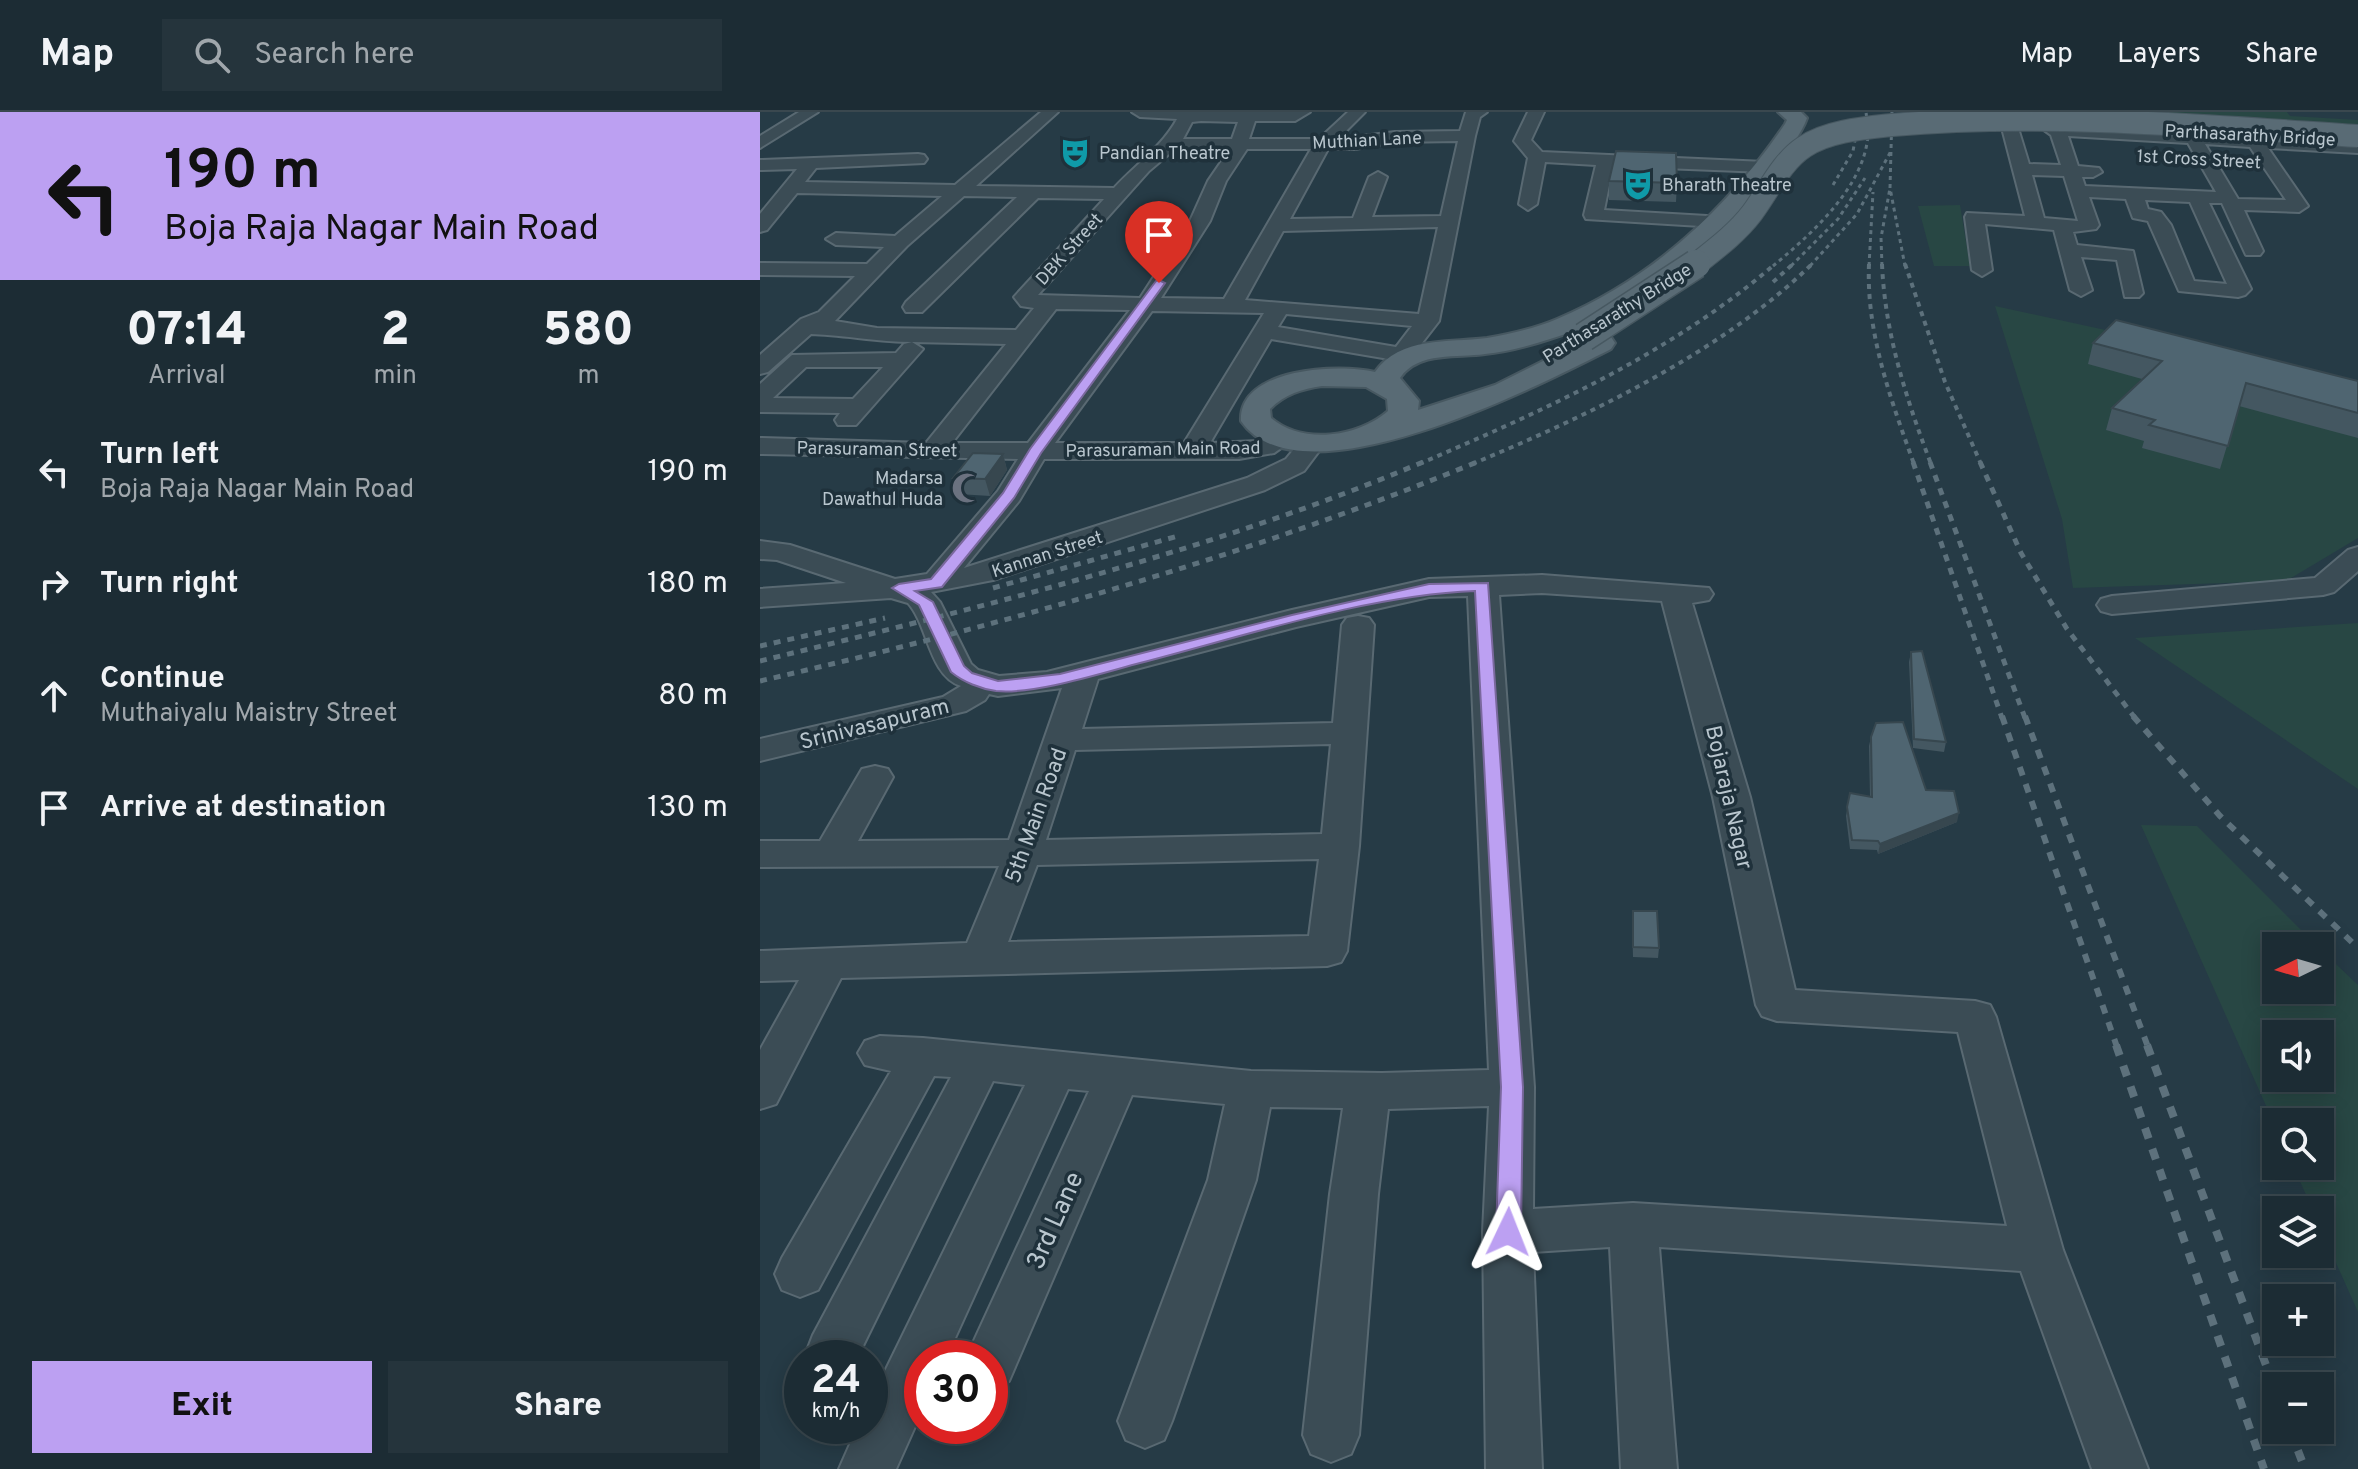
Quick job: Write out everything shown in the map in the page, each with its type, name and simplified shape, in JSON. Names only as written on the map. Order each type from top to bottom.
[{"type":"main road","points":[[1376,433],[1403,414],[1404,401],[1386,378],[1391,368],[1412,357],[1536,335],[1602,306],[1660,267],[1737,202],[1796,121],[1796,116],[1788,112]]},
{"type":"main road","name":"Parthasarathy Bridge","points":[[1282,438],[1312,443],[1349,441],[1505,391],[1675,297],[1751,238],[1778,210],[1825,147],[1866,132],[1918,123],[1969,120],[2358,138]]},
{"type":"main road","points":[[1282,438],[1259,425],[1254,417],[1255,408],[1271,392],[1398,349],[1447,339],[1528,332],[1536,335]]},
{"type":"main road","name":"Parthasarathy Bridge","points":[[1303,380],[1350,377],[1394,390],[1430,395],[1486,383],[1593,340]]},
{"type":"street","points":[[761,143],[810,112]]},
{"type":"street","points":[[760,367],[771,346],[827,317],[900,242],[1050,112]]},
{"type":"street","points":[[1140,112],[1196,117],[1295,116],[1302,112]]},
{"type":"street","points":[[1231,306],[1322,145],[1357,112]]},
{"type":"street","points":[[1263,331],[1398,349],[1428,321],[1467,136],[1473,114],[1479,112]]},
{"type":"street","points":[[1536,112],[1522,141],[1537,157],[1765,167]]},
{"type":"street","points":[[2067,112],[2062,130],[2074,152],[2072,171],[2080,191],[2077,226],[2070,250],[2081,290]]},
{"type":"street","name":"DBK Street","points":[[1050,302],[1029,301],[1025,297],[1143,167],[1170,144],[1186,118],[1196,117]]},
{"type":"street","points":[[936,583],[1009,495],[1035,452],[1146,304],[1200,221],[1217,181],[1243,142],[1240,140],[1248,117]]},
{"type":"street","points":[[1957,125],[2358,148]]},
{"type":"street","points":[[2010,128],[2036,223]]},
{"type":"street","name":"Muthian Lane","points":[[1170,144],[1243,142],[1322,145],[1355,144],[1395,137],[1467,136]]},
{"type":"street","points":[[2193,137],[2230,201],[2253,251]]},
{"type":"street","points":[[2080,191],[2197,196],[2299,206],[2261,162],[2255,141]]},
{"type":"street","points":[[761,143],[793,142]]},
{"type":"street","points":[[760,165],[810,164],[917,151],[870,143]]},
{"type":"street","points":[[1528,204],[1537,157]]},
{"type":"street","points":[[1606,159],[1593,215],[1717,221]]},
{"type":"street","name":"1st Cross Street","points":[[2261,162],[2299,164]]},
{"type":"street","points":[[760,226],[810,164]]},
{"type":"street","points":[[2022,169],[2113,172]]},
{"type":"street","points":[[1360,224],[1378,177]]},
{"type":"street","points":[[791,187],[1119,194]]},
{"type":"street","points":[[914,307],[1032,193]]},
{"type":"street","points":[[2134,193],[2140,214],[2154,216],[2161,225],[2186,287],[2238,291],[2240,289],[2197,196]]},
{"type":"street","points":[[901,215],[1005,219]]},
{"type":"street","points":[[1982,270],[1974,217],[2077,226],[2099,238],[2141,242]]},
{"type":"street","points":[[1277,225],[1450,221]]},
{"type":"street","points":[[836,239],[900,242]]},
{"type":"street","points":[[2070,250],[2126,255],[2132,293]]},
{"type":"street","points":[[760,269],[871,270]]},
{"type":"street","points":[[819,294],[847,295]]},
{"type":"street","points":[[1050,302],[1279,307],[1428,321]]},
{"type":"street","name":"DBK Street","points":[[933,451],[1050,302]]},
{"type":"street","points":[[1193,450],[1279,307]]},
{"type":"street","points":[[806,327],[849,328],[877,335],[1021,337]]},
{"type":"street","points":[[760,405],[853,413],[925,336]]},
{"type":"street","points":[[760,397],[800,360],[902,360]]},
{"type":"street","name":"Parasuraman Main Road","points":[[993,452],[1258,450],[1282,438]]},
{"type":"street","name":"Kannan Street","points":[[760,598],[899,588],[936,583],[1018,564],[1256,484],[1295,465],[1312,443]]},
{"type":"street","name":"Parasuraman Street","points":[[760,446],[993,452]]},
{"type":"street","points":[[760,550],[780,551],[899,588],[925,602],[957,669],[979,682],[998,686],[1035,684],[1413,592],[1483,586],[1512,1087],[1508,1232],[1514,1469]]},
{"type":"street","points":[[2112,605],[2323,586],[2358,556]]},
{"type":"street","name":"Bojaraja Nagar","points":[[1483,586],[1542,584],[1687,593],[1702,678],[1777,1005],[1975,1017],[2038,1250]]},
{"type":"street","points":[[760,966],[982,957],[1327,951],[1340,846],[1358,625]]},
{"type":"street","name":"5th Main Road","points":[[982,957],[1023,853],[1084,672]]},
{"type":"street","name":"Srinivasapuram","points":[[760,750],[954,704],[973,693],[979,682]]},
{"type":"street","points":[[1061,740],[1350,733]]},
{"type":"street","points":[[832,853],[875,777]]},
{"type":"street","points":[[760,854],[1023,853],[1340,846]]},
{"type":"street","points":[[760,1091],[828,964]]},
{"type":"street","points":[[800,1274],[902,1054],[1251,1089],[1368,1091],[1512,1087]]},
{"type":"street","points":[[839,1340],[981,1062]]},
{"type":"street","points":[[867,1469],[1055,1068]]},
{"type":"street","name":"3rd Lane","points":[[1000,1340],[1118,1076]]},
{"type":"street","points":[[1145,1421],[1232,1180],[1251,1089]]},
{"type":"street","points":[[1331,1435],[1354,1194],[1368,1091]]},
{"type":"street","points":[[1508,1232],[1633,1224],[2038,1250],[2120,1469]]},
{"type":"street","points":[[1633,1224],[1649,1469]]},
{"type":"green space","points":[[2080,112],[2287,112],[2290,116],[2358,120],[2358,133]]},
{"type":"green space","points":[[1960,205],[1970,266],[1934,266],[1918,206]]},
{"type":"green space","points":[[1995,306],[2358,385],[2358,538],[2286,581],[2073,588],[2062,519]]},
{"type":"green space","points":[[2358,623],[2358,789],[2135,638]]},
{"type":"green space","points":[[2141,825],[2197,826],[2303,932],[2262,932],[2262,1004],[2334,1004],[2334,962],[2358,985],[2358,1312],[2334,1258],[2334,1196],[2307,1196],[2299,1180],[2334,1180],[2334,1108],[2267,1108]]},
{"type":"building","points":[[1616,151],[1676,153],[1677,183],[1609,181]]},
{"type":"building","points":[[2116,320],[2358,381],[2358,413],[2246,383],[2228,446],[2149,425],[2155,420],[2112,408],[2162,361],[2093,343]]},
{"type":"building","points":[[973,453],[1003,454],[985,479],[953,478]]},
{"type":"building","points":[[1922,651],[1946,742],[1914,739],[1911,652]]},
{"type":"building","points":[[1903,722],[1926,790],[1954,791],[1959,813],[1880,844],[1878,841],[1852,840],[1847,807],[1850,793],[1872,797],[1871,737],[1876,723]]},
{"type":"building","points":[[1633,911],[1657,911],[1659,948],[1633,947]]},
{"type":"railway","points":[[1773,266],[1830,212],[1854,179],[1867,143],[1866,112]]},
{"type":"railway","points":[[1891,151],[1892,112]]},
{"type":"railway","points":[[1833,185],[1853,151],[1859,119]]},
{"type":"railway","points":[[1811,265],[1857,214],[1891,151]]},
{"type":"railway","points":[[1890,188],[1891,151]]},
{"type":"railway","points":[[1793,264],[1838,219],[1865,178]]},
{"type":"railway","points":[[1882,266],[1881,238],[1890,188]]},
{"type":"railway","points":[[1890,188],[1905,266]]},
{"type":"railway","points":[[1869,266],[1873,192]]},
{"type":"railway","points":[[1419,464],[1605,378],[1693,325],[1775,264]]},
{"type":"railway","points":[[1773,282],[1793,264]]},
{"type":"railway","points":[[1882,264],[1887,316],[1898,366],[1931,464]]},
{"type":"railway","points":[[1905,264],[1945,382],[1981,464]]},
{"type":"railway","points":[[1472,464],[1561,425],[1652,379],[1737,326],[1811,265]]},
{"type":"railway","points":[[1869,266],[1876,341],[1914,464]]},
{"type":"railway","points":[[760,661],[1096,575],[1262,523],[1423,462]]},
{"type":"railway","points":[[1472,464],[1477,462]]},
{"type":"railway","points":[[1913,462],[2002,718]]},
{"type":"railway","points":[[1930,462],[2025,718]]},
{"type":"railway","points":[[1980,462],[2021,553],[2067,629],[2135,718]]},
{"type":"railway","points":[[760,681],[943,636],[1123,586],[1301,529],[1472,464]]},
{"type":"railway","points":[[993,588],[1178,536]]},
{"type":"railway","points":[[760,646],[885,618]]},
{"type":"railway","points":[[2002,716],[2117,1047]]},
{"type":"railway","points":[[2025,716],[2148,1047]]},
{"type":"railway","points":[[2133,716],[2220,816],[2358,948]]},
{"type":"railway","points":[[2116,1045],[2264,1469]]},
{"type":"railway","points":[[2147,1045],[2269,1372]]},
{"type":"railway","points":[[2295,1444],[2305,1469]]},
{"type":"place","name":"Pandian Theatre","points":[[1075,153]]},
{"type":"place","name":"Bharath Theatre","points":[[1638,185]]},
{"type":"place","name":"Madarsa Dawathul Huda","points":[[967,488]]},
{"type":"route","points":[[1159,283],[1035,452],[1015,487],[961,554],[936,583],[899,588],[925,602],[957,669],[966,677],[998,686],[1060,679],[1292,619],[1429,588],[1483,586],[1512,1087],[1508,1232]]}]
